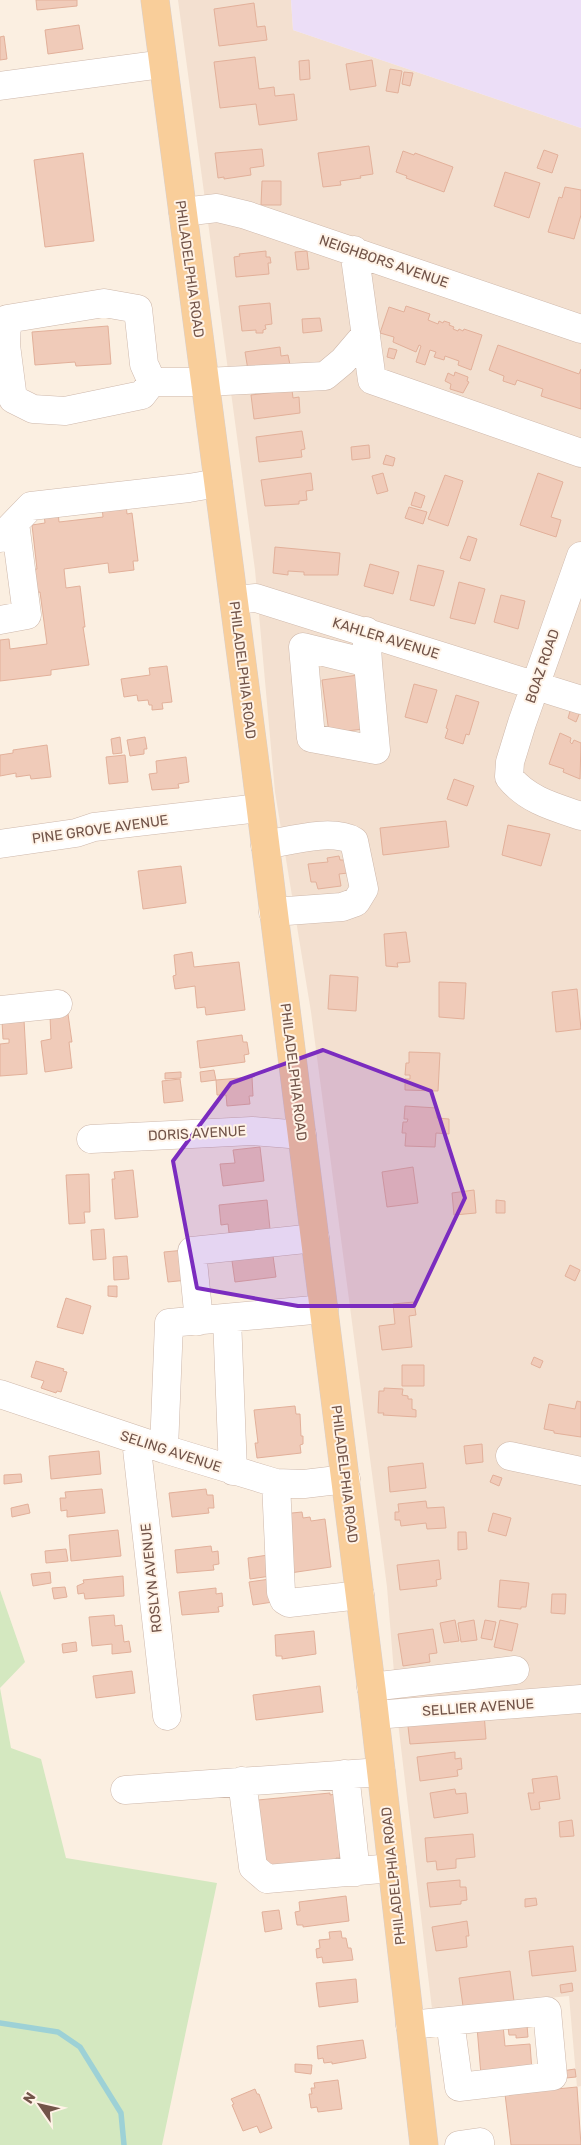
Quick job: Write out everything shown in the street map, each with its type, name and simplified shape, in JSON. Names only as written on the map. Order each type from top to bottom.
[{"type":"main road","name":"PHILADELPHIA ROAD","points":[[155,0],[234,600],[346,1479],[424,2145]]},
{"type":"street","points":[[0,86],[163,64]]},
{"type":"street","name":"NEIGHBORS AVENUE","points":[[183,212],[218,208],[236,212],[354,250],[581,329]]},
{"type":"street","points":[[354,250],[372,380],[581,453]]},
{"type":"street","points":[[104,304],[138,309],[144,364],[152,382],[142,394],[66,411],[33,409],[14,399],[6,345],[7,319],[104,304]]},
{"type":"street","points":[[152,382],[205,382],[325,376],[343,362],[366,334]]},
{"type":"street","points":[[0,620],[27,615],[7,530],[31,506],[218,483]]},
{"type":"street","name":"BOAZ ROAD","points":[[579,567],[536,684],[510,762],[509,777],[522,792],[530,797],[581,816]]},
{"type":"street","name":"KAHLER AVENUE","points":[[234,600],[256,598],[536,684],[581,700]]},
{"type":"street","points":[[366,631],[368,663]]},
{"type":"street","name":"PINE GROVE AVENUE","points":[[0,844],[76,833],[94,827],[260,808]]},
{"type":"street","points":[[264,845],[333,834],[346,836],[354,841],[364,889],[356,902],[342,907],[273,912]]},
{"type":"street","points":[[0,1010],[58,1004]]},
{"type":"street","name":"DORIS AVENUE","points":[[91,1139],[252,1131],[302,1135]]},
{"type":"street","points":[[199,1321],[192,1251],[315,1238]]},
{"type":"street","points":[[164,1449],[169,1323],[324,1309]]},
{"type":"street","points":[[227,1318],[233,1471]]},
{"type":"street","name":"SELING AVENUE","points":[[0,1394],[136,1440],[276,1483],[304,1484],[346,1479]]},
{"type":"street","name":"ROSLYN AVENUE","points":[[136,1440],[167,1716]]},
{"type":"street","points":[[510,1456],[581,1471]]},
{"type":"street","points":[[276,1483],[280,1592],[284,1600],[289,1603],[360,1595]]},
{"type":"street","points":[[371,1687],[515,1670]]},
{"type":"street","name":"SELLIER AVENUE","points":[[375,1715],[581,1699]]},
{"type":"street","points":[[125,1790],[381,1772]]},
{"type":"street","points":[[345,1774],[356,1872]]},
{"type":"street","points":[[242,1781],[252,1867],[267,1879],[392,1868]]},
{"type":"street","points":[[410,2025],[450,2021]]},
{"type":"street","points":[[459,2145],[480,2142],[480,2145]]},
{"type":"highlighted area","points":[[323,1050],[431,1091],[465,1198],[414,1306],[298,1306],[197,1288],[173,1161],[231,1083]]},
{"type":"shaded area","points":[[178,0],[291,0],[293,30],[581,128],[581,2086],[577,2087],[569,1996],[432,2009],[398,1722],[387,1587],[311,1012],[275,792],[255,570]]},
{"type":"shaded area","points":[[291,0],[581,0],[581,128],[293,30]]},
{"type":"green space","points":[[0,1590],[25,1662],[0,1688]]},
{"type":"green space","points":[[0,1688],[11,1748],[41,1759],[66,1858],[217,1883],[162,2145],[0,2145]]},
{"type":"building","points":[[36,0],[77,0],[77,6],[37,10]]},
{"type":"building","points":[[254,3],[257,27],[265,26],[267,40],[219,46],[214,9]]},
{"type":"building","points":[[79,25],[83,49],[48,54],[45,30]]},
{"type":"building","points":[[4,36],[7,59],[0,60],[0,37]]},
{"type":"building","points":[[255,57],[259,89],[274,87],[275,96],[294,94],[297,120],[259,125],[256,104],[220,108],[214,62]]},
{"type":"building","points":[[309,60],[310,79],[300,80],[299,61]]},
{"type":"building","points":[[372,60],[376,86],[350,90],[346,64]]},
{"type":"building","points":[[390,69],[402,71],[398,93],[386,91]]},
{"type":"building","points":[[404,72],[413,73],[410,86],[402,84]]},
{"type":"building","points":[[369,146],[373,174],[340,181],[341,185],[323,187],[318,153]]},
{"type":"building","points":[[262,149],[264,166],[250,168],[251,175],[224,179],[224,177],[218,178],[215,153]]},
{"type":"building","points":[[544,150],[558,155],[552,173],[537,168]]},
{"type":"building","points":[[403,151],[414,155],[415,153],[453,167],[444,192],[406,178],[407,176],[396,172]]},
{"type":"building","points":[[83,153],[94,241],[45,247],[34,160]]},
{"type":"building","points":[[505,172],[540,183],[529,218],[494,206]]},
{"type":"building","points":[[262,181],[281,181],[281,205],[261,205]]},
{"type":"building","points":[[565,187],[581,190],[581,215],[574,239],[548,232],[559,197],[562,198]]},
{"type":"building","points":[[266,251],[266,257],[270,257],[271,263],[268,263],[269,274],[236,277],[234,257],[240,256],[239,254]]},
{"type":"building","points":[[307,251],[309,269],[297,270],[295,252]]},
{"type":"building","points":[[270,303],[272,324],[265,325],[266,329],[263,330],[263,333],[256,333],[256,330],[242,331],[239,306]]},
{"type":"building","points":[[406,306],[430,314],[428,320],[438,324],[439,321],[443,323],[444,321],[450,323],[449,325],[454,327],[453,329],[458,331],[459,329],[463,331],[464,329],[482,335],[471,370],[458,365],[459,361],[445,356],[444,360],[434,357],[436,352],[430,350],[425,365],[416,362],[421,346],[419,345],[416,352],[393,342],[394,337],[380,333],[389,307],[404,312]]},
{"type":"building","points":[[320,318],[322,331],[303,333],[302,319]]},
{"type":"building","points":[[108,326],[111,364],[76,366],[75,362],[35,365],[32,332]]},
{"type":"building","points":[[498,345],[579,374],[581,369],[581,409],[541,396],[543,389],[517,380],[515,385],[503,381],[504,376],[489,370]]},
{"type":"building","points":[[280,347],[281,356],[288,355],[291,370],[249,376],[245,352]]},
{"type":"building","points":[[389,348],[397,350],[394,359],[387,357]]},
{"type":"building","points":[[455,372],[468,377],[467,381],[469,382],[463,393],[450,389],[451,384],[445,381],[448,373],[454,376]]},
{"type":"building","points":[[292,390],[293,398],[299,397],[300,413],[254,419],[251,395]]},
{"type":"building","points":[[302,431],[305,449],[301,450],[302,457],[259,462],[256,437]]},
{"type":"building","points":[[369,445],[370,458],[352,460],[351,447]]},
{"type":"building","points":[[386,455],[395,458],[393,466],[383,464]]},
{"type":"building","points":[[311,473],[313,490],[306,491],[307,500],[299,501],[299,504],[265,506],[261,480]]},
{"type":"building","points":[[383,473],[388,491],[377,494],[372,476]]},
{"type":"building","points":[[538,473],[563,482],[551,517],[561,520],[556,537],[520,525]]},
{"type":"building","points":[[445,475],[463,481],[448,526],[428,519]]},
{"type":"building","points":[[415,492],[425,496],[421,508],[411,505]]},
{"type":"building","points":[[126,504],[127,514],[132,513],[138,561],[133,561],[134,570],[109,573],[108,563],[64,569],[66,588],[80,586],[85,627],[83,627],[89,665],[51,670],[51,675],[0,681],[0,640],[9,639],[10,649],[47,644],[40,592],[34,593],[31,570],[37,569],[32,525],[45,523],[44,514],[58,512],[59,522],[103,517],[102,507]]},
{"type":"building","points":[[409,507],[427,512],[423,524],[405,518]]},
{"type":"building","points":[[468,536],[477,539],[470,561],[460,558]]},
{"type":"building","points":[[275,547],[340,553],[338,575],[304,575],[304,572],[288,571],[288,575],[273,573]]},
{"type":"building","points":[[370,564],[399,572],[393,594],[364,586]]},
{"type":"building","points":[[418,565],[444,571],[434,606],[410,600]]},
{"type":"building","points":[[459,582],[485,589],[475,624],[450,618]]},
{"type":"building","points":[[501,595],[525,601],[518,629],[494,622]]},
{"type":"building","points":[[167,666],[172,702],[162,703],[163,709],[152,710],[152,705],[149,705],[148,700],[138,701],[137,695],[124,697],[121,679],[150,675],[149,668]]},
{"type":"building","points":[[358,675],[364,729],[329,733],[322,680]]},
{"type":"building","points":[[414,684],[437,690],[427,723],[405,717]]},
{"type":"building","points":[[456,695],[479,702],[469,735],[466,734],[463,744],[445,738],[448,729],[446,728]]},
{"type":"building","points":[[571,708],[580,712],[576,722],[568,718]]},
{"type":"building","points":[[560,733],[571,738],[570,742],[572,744],[574,740],[581,743],[580,779],[563,772],[564,769],[549,764]]},
{"type":"building","points":[[120,737],[122,753],[113,754],[111,739]]},
{"type":"building","points":[[145,737],[147,749],[144,749],[144,754],[130,756],[127,740]]},
{"type":"building","points":[[47,745],[51,777],[31,779],[30,775],[16,777],[16,773],[0,776],[0,755],[13,753],[13,750]]},
{"type":"building","points":[[125,755],[128,782],[109,784],[106,757]]},
{"type":"building","points":[[186,757],[189,782],[178,784],[179,788],[152,790],[149,774],[157,773],[156,761]]},
{"type":"building","points":[[454,779],[474,786],[467,806],[447,799]]},
{"type":"building","points":[[446,821],[449,847],[383,855],[380,828]]},
{"type":"building","points":[[508,825],[550,834],[541,866],[502,855]]},
{"type":"building","points":[[339,856],[340,860],[346,860],[348,873],[339,874],[341,886],[318,889],[316,882],[311,882],[308,864],[328,862],[327,858]]},
{"type":"building","points":[[181,866],[186,903],[143,909],[138,871]]},
{"type":"building","points":[[406,932],[410,962],[397,963],[398,967],[386,966],[384,934]]},
{"type":"building","points":[[192,952],[194,967],[239,962],[245,1010],[206,1015],[205,1007],[197,1008],[195,986],[175,989],[173,976],[176,975],[174,955]]},
{"type":"building","points":[[330,975],[358,977],[356,1011],[328,1009]]},
{"type":"building","points":[[439,982],[466,983],[464,1019],[439,1017]]},
{"type":"building","points":[[577,989],[581,1029],[556,1032],[552,992]]},
{"type":"building","points":[[68,1014],[72,1042],[69,1042],[72,1068],[45,1072],[41,1041],[51,1039],[50,1016]]},
{"type":"building","points":[[24,1020],[27,1074],[0,1076],[0,1044],[9,1043],[9,1039],[3,1039],[2,1021]]},
{"type":"building","points":[[242,1035],[243,1042],[247,1042],[249,1054],[244,1055],[245,1062],[200,1068],[197,1041]]},
{"type":"building","points":[[409,1052],[440,1053],[438,1091],[405,1090],[405,1079],[410,1079],[410,1075],[405,1075],[406,1063],[409,1063]]},
{"type":"building","points":[[214,1070],[216,1080],[201,1082],[200,1072]]},
{"type":"building","points":[[181,1072],[181,1078],[165,1079],[165,1073]]},
{"type":"building","points":[[252,1077],[253,1096],[249,1096],[250,1104],[227,1106],[226,1095],[217,1095],[216,1080]]},
{"type":"building","points":[[180,1079],[183,1101],[164,1103],[162,1081]]},
{"type":"building","points":[[405,1106],[437,1108],[437,1118],[449,1119],[449,1134],[436,1133],[435,1147],[405,1146],[406,1133],[402,1133],[403,1122],[407,1122],[408,1119],[404,1119]]},
{"type":"building","points":[[260,1147],[264,1181],[223,1186],[220,1164],[235,1163],[233,1150]]},
{"type":"building","points":[[413,1167],[418,1203],[387,1207],[382,1172]]},
{"type":"building","points":[[133,1170],[138,1217],[115,1219],[112,1179],[115,1179],[114,1172]]},
{"type":"building","points":[[89,1174],[90,1212],[84,1212],[85,1223],[69,1224],[66,1175]]},
{"type":"building","points":[[474,1190],[476,1213],[454,1215],[452,1193]]},
{"type":"building","points":[[267,1200],[270,1229],[229,1233],[228,1224],[221,1225],[219,1205]]},
{"type":"building","points":[[496,1200],[505,1201],[505,1213],[496,1213]]},
{"type":"building","points":[[104,1229],[106,1259],[93,1260],[91,1230]]},
{"type":"building","points":[[272,1249],[276,1277],[235,1282],[231,1254]]},
{"type":"building","points":[[185,1250],[188,1280],[168,1282],[164,1252]]},
{"type":"building","points":[[127,1256],[129,1279],[114,1280],[113,1257]]},
{"type":"building","points":[[570,1265],[580,1270],[575,1281],[565,1276]]},
{"type":"building","points":[[108,1286],[117,1286],[117,1297],[108,1296]]},
{"type":"building","points":[[66,1298],[91,1306],[83,1334],[57,1327]]},
{"type":"building","points":[[414,1302],[416,1315],[409,1316],[412,1347],[382,1350],[379,1326],[395,1324],[393,1304]]},
{"type":"building","points":[[534,1357],[543,1361],[540,1368],[531,1364]]},
{"type":"building","points":[[36,1361],[64,1369],[63,1371],[67,1372],[61,1392],[57,1391],[56,1393],[41,1388],[44,1381],[31,1377]]},
{"type":"building","points":[[402,1365],[424,1365],[424,1386],[402,1386]]},
{"type":"building","points":[[384,1388],[403,1389],[402,1395],[412,1399],[412,1409],[416,1410],[416,1417],[378,1413],[379,1391],[384,1391]]},
{"type":"building","points":[[577,1401],[581,1402],[581,1437],[554,1433],[554,1431],[544,1429],[549,1404],[575,1409]]},
{"type":"building","points":[[295,1406],[296,1414],[300,1414],[301,1436],[303,1436],[303,1444],[300,1445],[301,1453],[257,1458],[255,1443],[258,1443],[254,1410]]},
{"type":"building","points":[[482,1444],[483,1462],[466,1464],[464,1446]]},
{"type":"building","points":[[99,1451],[101,1474],[51,1479],[49,1456]]},
{"type":"building","points":[[423,1463],[426,1488],[390,1492],[388,1467]]},
{"type":"building","points":[[21,1474],[22,1482],[4,1484],[4,1475]]},
{"type":"building","points":[[493,1475],[502,1478],[499,1486],[490,1482]]},
{"type":"building","points":[[102,1489],[105,1513],[67,1517],[67,1510],[61,1511],[60,1498],[66,1498],[65,1492]]},
{"type":"building","points":[[206,1489],[207,1495],[213,1495],[214,1508],[208,1508],[209,1513],[172,1517],[169,1493]]},
{"type":"building","points":[[426,1501],[427,1508],[444,1507],[446,1528],[427,1529],[426,1523],[401,1526],[400,1520],[395,1520],[395,1512],[399,1512],[398,1504]]},
{"type":"building","points":[[28,1504],[30,1513],[12,1517],[11,1508]]},
{"type":"building","points":[[302,1512],[303,1518],[310,1517],[311,1521],[325,1519],[331,1567],[290,1573],[282,1514]]},
{"type":"building","points":[[493,1513],[511,1518],[506,1536],[488,1531]]},
{"type":"building","points":[[118,1530],[121,1556],[71,1561],[69,1535]]},
{"type":"building","points":[[458,1532],[466,1532],[467,1549],[458,1550]]},
{"type":"building","points":[[211,1546],[212,1552],[218,1551],[219,1564],[213,1565],[214,1570],[177,1573],[175,1550]]},
{"type":"building","points":[[66,1549],[68,1561],[46,1563],[45,1551]]},
{"type":"building","points":[[268,1555],[271,1576],[250,1579],[248,1558]]},
{"type":"building","points":[[439,1560],[441,1579],[436,1580],[437,1586],[400,1590],[397,1565]]},
{"type":"building","points":[[50,1572],[51,1583],[33,1586],[31,1574]]},
{"type":"building","points":[[123,1576],[124,1596],[85,1599],[84,1593],[78,1594],[77,1586],[84,1583],[83,1580]]},
{"type":"building","points":[[270,1579],[273,1602],[253,1605],[249,1582]]},
{"type":"building","points":[[500,1580],[529,1583],[526,1607],[521,1607],[521,1609],[498,1607]]},
{"type":"building","points":[[65,1587],[67,1597],[54,1599],[52,1588]]},
{"type":"building","points":[[216,1588],[216,1594],[222,1593],[223,1606],[218,1607],[219,1612],[182,1615],[179,1592]]},
{"type":"building","points":[[552,1594],[566,1594],[565,1614],[551,1613]]},
{"type":"building","points":[[114,1615],[115,1626],[122,1625],[124,1642],[129,1641],[131,1652],[112,1654],[112,1644],[92,1646],[89,1617]]},
{"type":"building","points":[[455,1620],[459,1641],[444,1643],[440,1623]]},
{"type":"building","points":[[474,1620],[477,1640],[461,1642],[458,1623]]},
{"type":"building","points":[[485,1620],[496,1622],[492,1640],[481,1638]]},
{"type":"building","points":[[500,1620],[518,1624],[512,1651],[494,1647]]},
{"type":"building","points":[[433,1629],[437,1653],[429,1654],[430,1662],[403,1666],[398,1634]]},
{"type":"building","points":[[314,1631],[316,1654],[282,1659],[282,1656],[276,1656],[275,1635]]},
{"type":"building","points":[[76,1642],[77,1651],[63,1653],[62,1644]]},
{"type":"building","points":[[132,1671],[135,1693],[96,1698],[93,1676]]},
{"type":"building","points":[[320,1686],[323,1712],[256,1720],[253,1695]]},
{"type":"building","points":[[484,1713],[486,1739],[410,1744],[407,1718]]},
{"type":"building","points":[[455,1752],[455,1759],[461,1758],[462,1769],[457,1770],[458,1776],[420,1781],[417,1757]]},
{"type":"building","points":[[557,1776],[560,1799],[539,1802],[540,1809],[531,1810],[528,1793],[534,1793],[532,1779]]},
{"type":"building","points":[[455,1789],[456,1794],[466,1793],[468,1813],[434,1818],[430,1793]]},
{"type":"building","points":[[330,1793],[330,1795],[335,1794],[340,1858],[336,1858],[337,1861],[264,1867],[258,1800]]},
{"type":"building","points":[[572,1820],[574,1836],[560,1837],[559,1822]]},
{"type":"building","points":[[473,1834],[475,1857],[456,1859],[456,1868],[437,1870],[436,1861],[427,1862],[425,1838]]},
{"type":"building","points":[[460,1880],[460,1887],[466,1887],[467,1900],[461,1901],[461,1904],[430,1907],[427,1883]]},
{"type":"building","points":[[346,1896],[349,1921],[303,1927],[303,1925],[297,1925],[295,1912],[300,1911],[299,1902]]},
{"type":"building","points":[[536,1898],[537,1905],[525,1907],[525,1899]]},
{"type":"building","points":[[279,1910],[282,1929],[265,1932],[262,1912]]},
{"type":"building","points":[[467,1921],[469,1936],[466,1936],[467,1947],[436,1951],[432,1927]]},
{"type":"building","points":[[341,1931],[342,1938],[346,1938],[348,1948],[351,1948],[353,1960],[323,1963],[322,1957],[317,1958],[316,1949],[320,1948],[319,1940],[330,1939],[329,1932]]},
{"type":"building","points":[[573,1946],[576,1971],[532,1976],[529,1951]]},
{"type":"building","points":[[510,1971],[514,2001],[463,2006],[459,1978]]},
{"type":"building","points":[[356,1979],[358,2002],[319,2007],[316,1983]]},
{"type":"building","points":[[572,1983],[573,1991],[561,1993],[560,1985]]},
{"type":"building","points":[[503,2025],[505,2046],[530,2044],[532,2071],[481,2075],[477,2027]]},
{"type":"building","points":[[527,2025],[528,2037],[516,2038],[516,2035],[509,2035],[508,2027]]},
{"type":"building","points":[[363,2040],[366,2058],[332,2064],[332,2062],[324,2063],[323,2058],[318,2059],[317,2046]]},
{"type":"building","points":[[295,2064],[312,2065],[311,2074],[295,2072]]},
{"type":"building","points":[[575,2069],[576,2077],[556,2079],[555,2072]]},
{"type":"building","points":[[338,2080],[342,2109],[318,2112],[317,2107],[311,2108],[309,2094],[312,2094],[311,2088],[315,2088],[314,2083]]},
{"type":"building","points":[[577,2087],[581,2145],[511,2145],[505,2094]]},
{"type":"building","points":[[255,2089],[257,2094],[259,2094],[272,2128],[260,2133],[257,2126],[243,2131],[231,2099]]},
{"type":"waterway","points":[[0,2023],[58,2032],[80,2047],[121,2113],[124,2145]]}]
